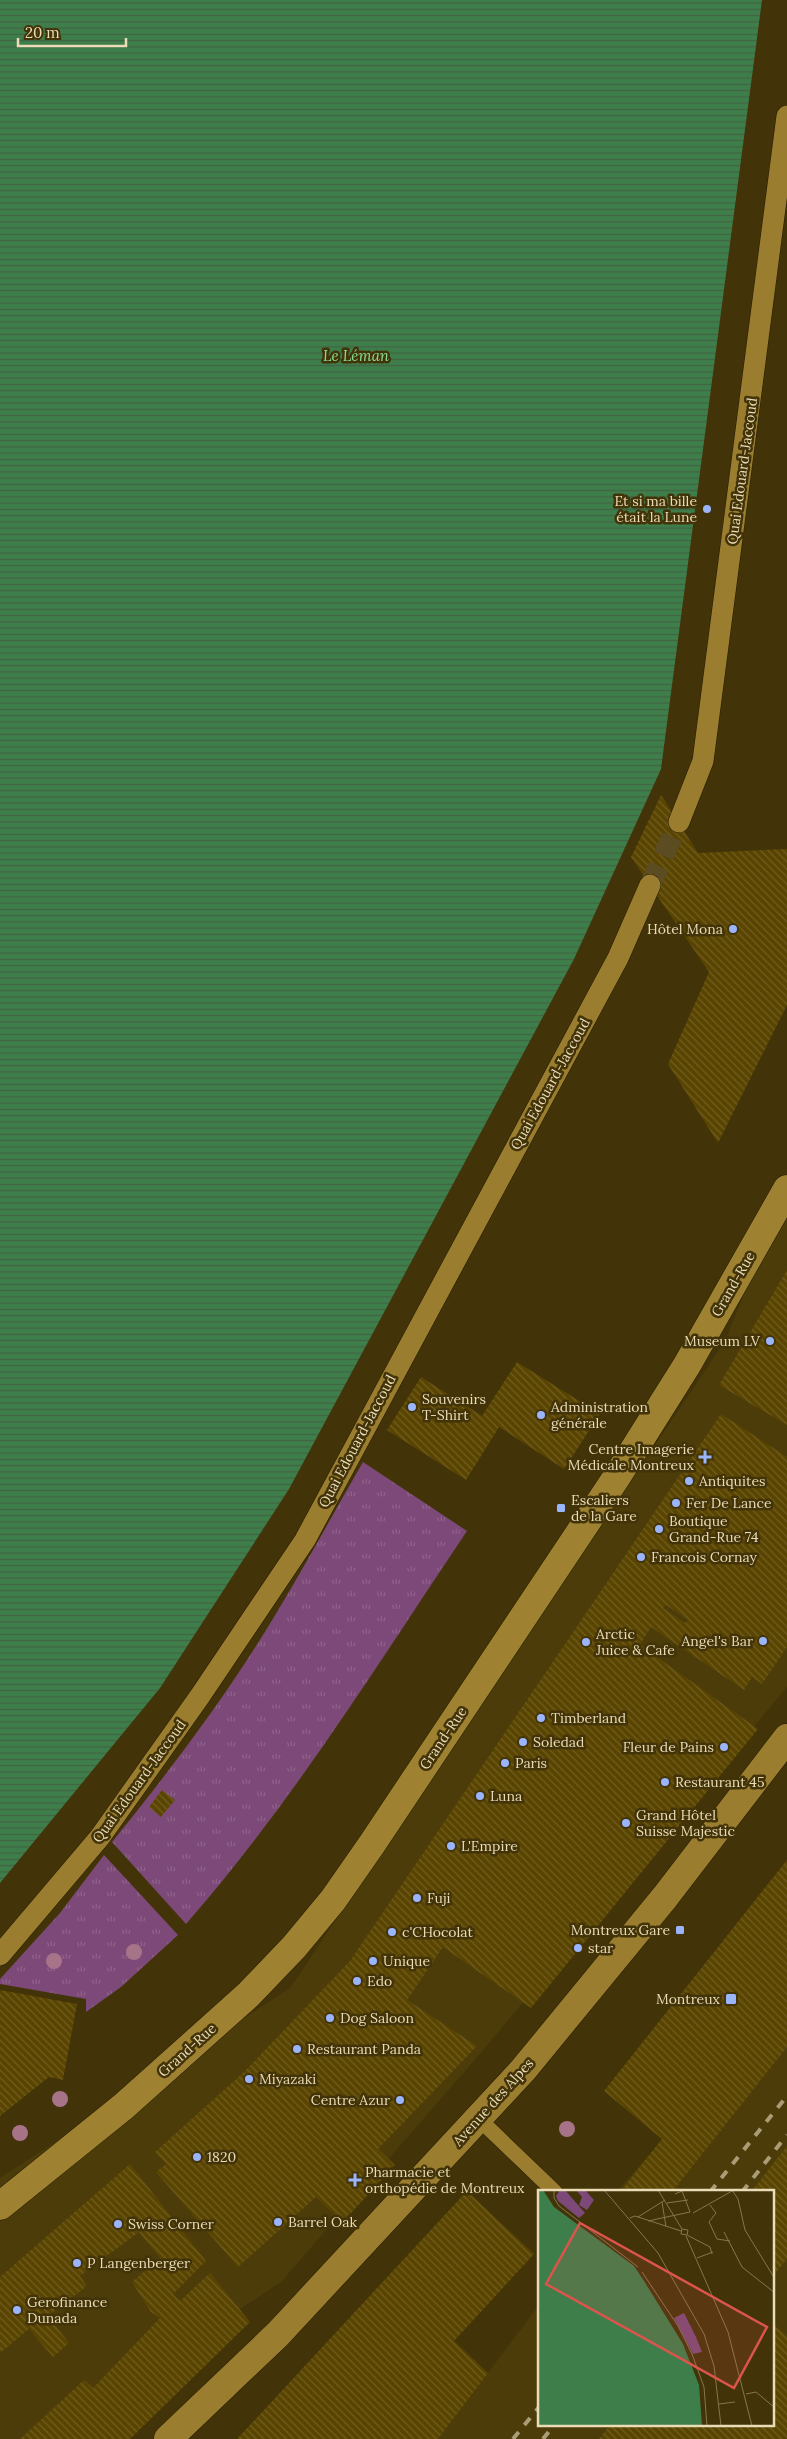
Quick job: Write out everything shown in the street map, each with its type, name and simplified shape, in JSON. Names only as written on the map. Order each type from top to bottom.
[{"type":"main road","name":"Grand-Rue","points":[[0,2206],[124,2106],[248,1995],[294,1947],[333,1900],[616,1478],[687,1365],[787,1189]]},
{"type":"street","name":"Quai Edouard-Jaccoud","points":[[679,822],[703,761],[787,116]]},
{"type":"street","name":"Quai Edouard-Jaccoud","points":[[0,1955],[100,1837],[200,1696],[305,1540],[618,958],[650,886]]},
{"type":"street","name":"Avenue des Alpes","points":[[168,2439],[278,2334],[523,2070],[665,1897],[787,1738]]},
{"type":"lane","points":[[478,2118],[553,2190]]},
{"type":"shaded area","points":[[787,1188],[787,1687],[480,2054],[281,2282],[43,2439],[0,2439],[0,2178],[290,1988],[725,1341]]},
{"type":"shaded area","points":[[787,1984],[787,2439],[438,2439],[538,2306],[538,2426],[774,2426],[774,2190],[618,2190],[663,2139]]},
{"type":"green space","points":[[363,1462],[467,1531],[298,1782],[225,1878],[186,1924],[112,1842],[179,1757],[242,1668],[291,1589]]},
{"type":"green space","points":[[104,1855],[178,1935],[121,1987],[86,2012],[86,1999],[0,1984],[0,1979],[60,1913]]},
{"type":"water","name":"Le Léman","points":[[0,0],[762,0],[661,769],[574,959],[289,1489],[160,1688],[0,1883]]},
{"type":"building","name":"Hôtel Mona","points":[[661,795],[698,853],[787,849],[787,1005],[718,1143],[668,1064],[709,972],[631,857]]},
{"type":"building","points":[[787,1270],[787,1425],[719,1385]]},
{"type":"building","points":[[517,1362],[600,1414],[564,1469],[499,1427],[466,1480],[387,1430],[421,1377],[482,1416]]},
{"type":"building","points":[[721,1414],[787,1457],[787,1647],[762,1684],[752,1677],[744,1690],[651,1627],[640,1645],[758,1729],[531,2008],[443,1947],[407,2000],[477,2046],[378,2149],[395,2165],[343,2222],[316,2197],[238,2267],[156,2172],[166,2164],[155,2152],[244,2072],[350,1961]],"holes":[[[666,1605],[688,1620],[685,1623],[663,1608]]]},
{"type":"building","points":[[162,1790],[175,1800],[161,1817],[149,1807]]},
{"type":"building","points":[[787,1860],[787,2047],[674,2190],[622,2190],[662,2139],[604,2091]]},
{"type":"building","points":[[0,1990],[77,2004],[63,2080],[49,2077],[0,2116]]},
{"type":"building","points":[[787,2146],[787,2259],[774,2275],[774,2190],[753,2190]]},
{"type":"building","points":[[130,2164],[206,2261],[173,2294],[180,2301],[210,2273],[250,2322],[130,2439],[20,2439],[84,2380],[93,2388],[160,2318],[151,2312],[132,2282],[160,2258],[139,2232],[80,2276],[87,2286],[48,2316],[69,2343],[53,2357],[29,2329],[0,2353],[0,2277]]},
{"type":"building","points":[[467,2191],[534,2254],[454,2341],[488,2373],[438,2439],[237,2439]]},
{"type":"building","points":[[774,2325],[787,2336],[787,2439],[599,2439],[609,2426],[774,2426]]},
{"type":"tunnel","points":[[650,885],[679,822]]},
{"type":"railway","points":[[712,2190],[787,2096]]},
{"type":"railway","points":[[744,2190],[787,2135]]},
{"type":"railway","points":[[513,2439],[538,2408]]},
{"type":"railway","points":[[543,2439],[553,2426]]},
{"type":"place","name":"Et si ma bille était la Lune","points":[[707,509]]},
{"type":"place","name":"Hôtel Mona","points":[[733,929]]},
{"type":"place","name":"Museum LV","points":[[770,1341]]},
{"type":"place","name":"Souvenirs T-Shirt","points":[[412,1407]]},
{"type":"place","name":"Administration générale","points":[[541,1415]]},
{"type":"place","name":"Centre Imagerie Médicale Montreux","points":[[705,1457]]},
{"type":"place","name":"Antiquites","points":[[689,1481]]},
{"type":"place","name":"Fer De Lance","points":[[676,1503]]},
{"type":"place","name":"Escaliers de la Gare","points":[[561,1508]]},
{"type":"place","name":"Boutique Grand-Rue 74","points":[[659,1529]]},
{"type":"place","name":"Francois Cornay","points":[[641,1557]]},
{"type":"place","name":"Angel's Bar","points":[[763,1641]]},
{"type":"place","name":"Arctic Juice & Cafe","points":[[586,1642]]},
{"type":"place","name":"Timberland","points":[[541,1718]]},
{"type":"place","name":"Soledad","points":[[523,1742]]},
{"type":"place","name":"Fleur de Pains","points":[[724,1747]]},
{"type":"place","name":"Paris","points":[[505,1763]]},
{"type":"place","name":"Restaurant 45","points":[[665,1782]]},
{"type":"place","name":"Luna","points":[[480,1796]]},
{"type":"place","name":"Grand Hôtel Suisse Majestic","points":[[626,1823]]},
{"type":"place","name":"L'Empire","points":[[451,1846]]},
{"type":"place","name":"Fuji","points":[[417,1898]]},
{"type":"place","name":"Montreux Gare","points":[[680,1930]]},
{"type":"place","name":"c'CHocolat","points":[[392,1932]]},
{"type":"place","name":"star","points":[[578,1948]]},
{"type":"place","name":"Unique","points":[[373,1961]]},
{"type":"place","name":"Edo","points":[[357,1981]]},
{"type":"place","name":"Montreux","points":[[731,1999]]},
{"type":"place","name":"Dog Saloon","points":[[330,2018]]},
{"type":"place","name":"Restaurant Panda","points":[[297,2049]]},
{"type":"place","name":"Miyazaki","points":[[249,2079]]},
{"type":"place","name":"Centre Azur","points":[[400,2100]]},
{"type":"place","name":"1820","points":[[197,2157]]},
{"type":"place","name":"Pharmacie et orthopédie de Montreux","points":[[355,2180]]},
{"type":"place","name":"Barrel Oak","points":[[278,2222]]},
{"type":"place","name":"Swiss Corner","points":[[118,2224]]},
{"type":"place","name":"P Langenberger","points":[[77,2263]]},
{"type":"place","name":"Gerofinance Dunada","points":[[17,2310]]}]
